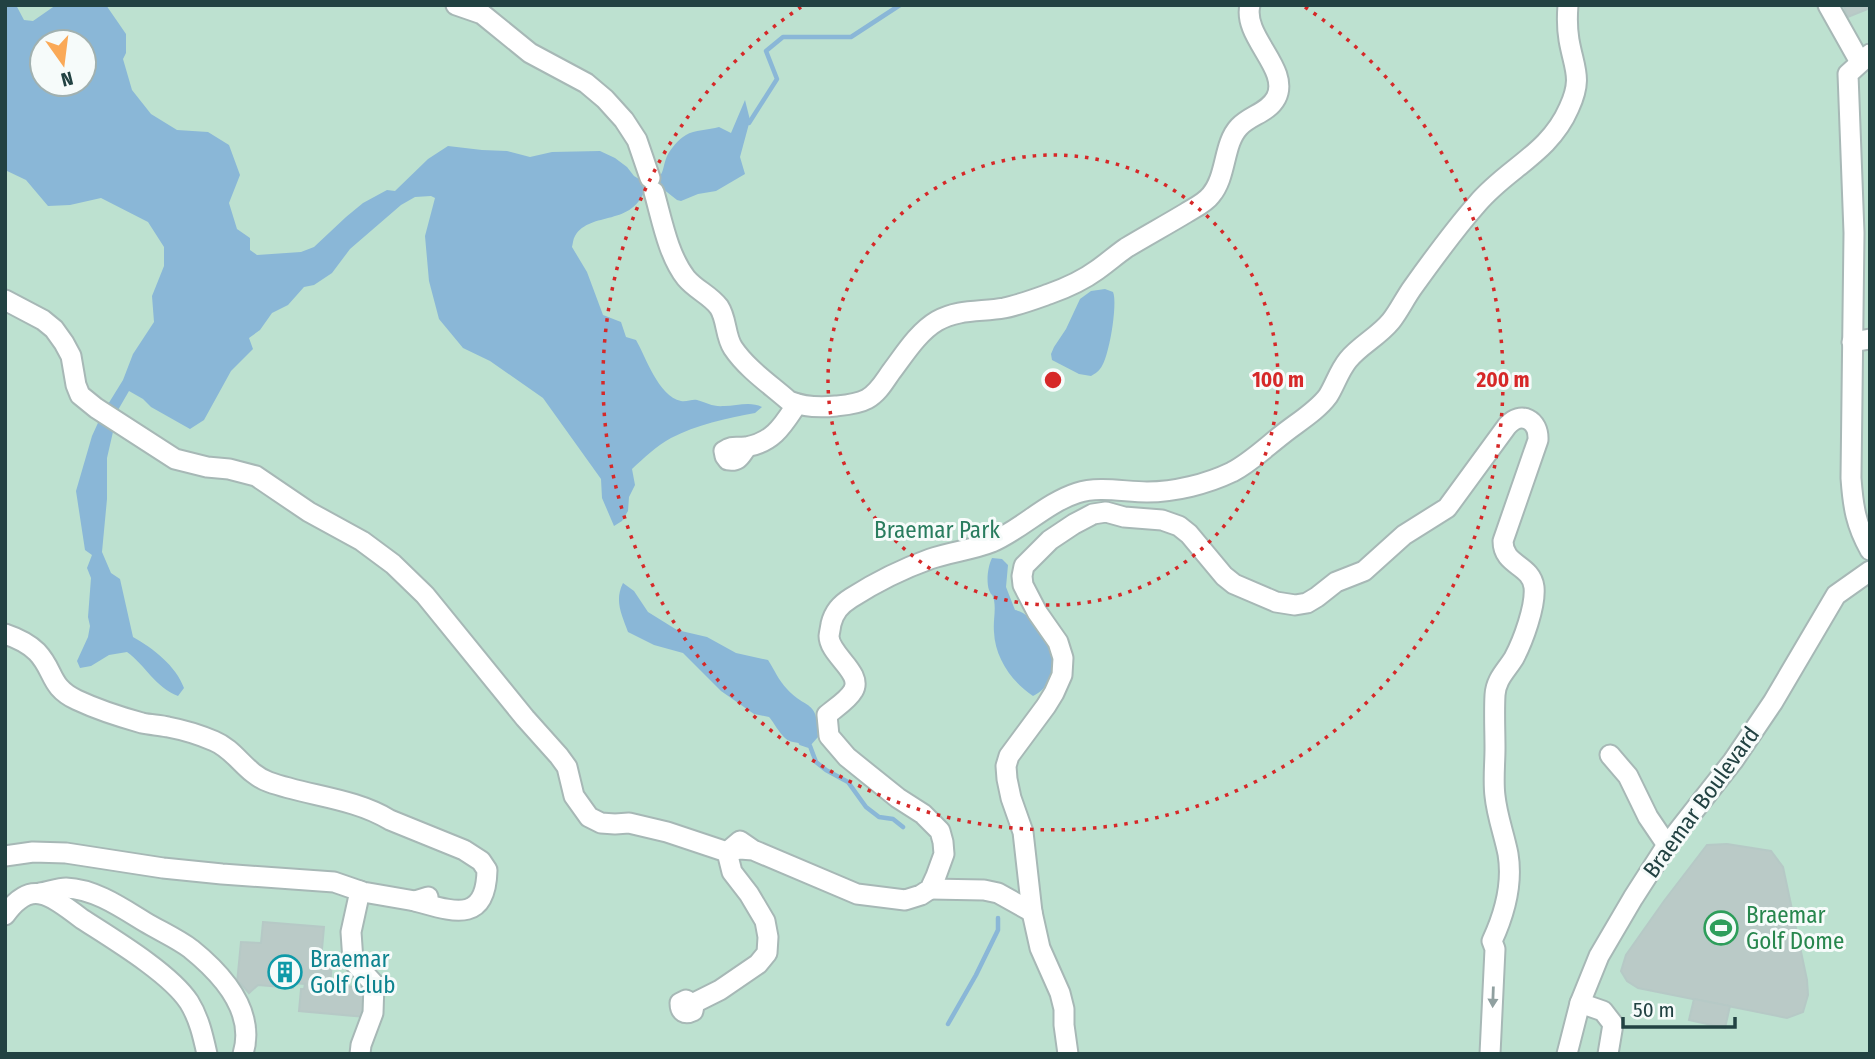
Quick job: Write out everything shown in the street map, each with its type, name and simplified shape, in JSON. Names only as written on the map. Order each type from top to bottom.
[{"type":"street","points":[[456,5],[482,14],[530,53],[586,83],[624,120],[637,140],[678,266],[687,280],[718,306],[734,349],[789,401],[807,407],[852,404],[868,398],[923,333],[936,322],[952,314],[1010,306],[1064,289],[1205,201],[1221,178],[1233,136],[1238,128],[1246,120],[1264,111],[1277,96],[1279,87],[1276,77],[1249,19],[1250,5]]},
{"type":"street","points":[[727,852],[740,841],[753,850],[857,894],[905,900],[930,889],[944,854],[940,831],[923,814],[898,798],[847,757],[829,736],[827,715],[853,692],[855,683],[855,676],[831,644],[829,635],[834,613],[849,599],[896,572],[929,559],[992,542],[1076,493],[1089,490],[1167,491],[1208,482],[1232,472],[1253,459],[1312,412],[1326,399],[1346,362],[1392,320],[1413,287],[1478,203],[1503,178],[1533,156],[1558,129],[1577,86],[1577,74],[1569,41],[1568,5]]},
{"type":"street","points":[[1828,5],[1865,58],[1848,75],[1861,340],[1852,489],[1853,511],[1862,537],[1870,550]]},
{"type":"street","points":[[5,300],[43,320],[54,329],[71,356],[80,395],[96,408],[175,459],[256,476],[309,512],[362,541],[393,564],[425,595],[559,756],[567,767],[574,796],[589,817],[601,823],[629,823],[655,829],[727,852]]},
{"type":"street","points":[[747,447],[776,434],[797,404]]},
{"type":"street","points":[[1068,1054],[1064,1009],[1060,993],[1040,948],[1032,912],[1023,832],[1011,798],[1006,766],[1013,748],[1054,693],[1062,675],[1063,658],[1058,642],[1037,612],[1023,585],[1024,566],[1050,540],[1074,524],[1093,514],[1107,512],[1124,517],[1162,520],[1179,526],[1234,584],[1276,602],[1295,605],[1307,603],[1336,582],[1364,571],[1404,535],[1447,508],[1511,421],[1527,418],[1535,424],[1538,440],[1503,541],[1503,548],[1508,557],[1530,574],[1534,595],[1518,649],[1500,678],[1495,694],[1494,794],[1508,856],[1509,873],[1507,898],[1492,941],[1495,948],[1490,1054]]},
{"type":"street","name":"Braemar Boulevard","points":[[1567,1054],[1580,1003],[1599,956],[1633,898],[1667,845],[1733,761],[1773,702],[1836,595],[1870,571]]},
{"type":"street","points":[[5,634],[30,646],[46,664],[55,684],[77,700],[143,723],[213,740],[231,751],[239,762],[265,781],[339,800],[450,843],[481,861],[487,870],[487,878],[478,905],[454,911],[439,907],[434,897],[423,897],[415,901],[360,891],[334,882],[163,868],[75,854],[36,852],[5,856]]},
{"type":"street","points":[[1610,755],[1628,776],[1648,817],[1667,845]]},
{"type":"street","points":[[692,1004],[742,975],[758,964],[767,953],[765,921],[732,872],[727,852]]},
{"type":"street","points":[[5,915],[14,902],[27,896],[66,888],[91,893],[116,904],[191,949],[222,978],[239,1002],[245,1023],[243,1054]]},
{"type":"street","points":[[930,889],[998,892],[1032,912]]},
{"type":"street","points":[[360,891],[351,932],[353,961],[374,984],[373,1013],[360,1054]]},
{"type":"street","points":[[40,893],[59,903],[166,978],[188,1001],[201,1030],[206,1054]]},
{"type":"street","points":[[1580,1003],[1603,1011],[1613,1024],[1608,1054]]},
{"type":"green space","name":"Braemar Park","points":[[5,5],[1870,5],[1870,1054],[5,1054]]},
{"type":"water","points":[[5,5],[16,5],[24,20],[33,21],[56,5],[106,5],[126,34],[126,53],[123,59],[132,90],[151,114],[177,130],[208,132],[229,145],[240,175],[229,203],[237,229],[250,238],[250,250],[257,255],[301,252],[314,247],[363,203],[387,190],[395,191],[428,159],[448,146],[507,151],[530,157],[552,152],[600,151],[615,158],[644,182],[651,180],[662,174],[667,156],[686,135],[719,127],[731,133],[745,100],[750,120],[740,157],[745,174],[716,191],[681,201],[658,185],[646,187],[640,200],[632,208],[582,228],[574,237],[572,247],[587,272],[603,315],[621,322],[626,337],[636,340],[659,384],[673,398],[681,401],[697,400],[717,406],[748,404],[762,407],[755,413],[691,429],[655,448],[632,469],[635,485],[629,497],[628,511],[622,521],[614,526],[602,498],[601,479],[543,398],[490,361],[463,348],[439,319],[429,281],[425,236],[435,198],[415,197],[401,205],[350,249],[332,273],[314,285],[304,287],[288,305],[272,313],[260,330],[249,338],[253,349],[231,371],[204,420],[190,429],[129,391],[118,410],[107,458],[107,499],[102,552],[111,573],[120,579],[133,637],[163,658],[184,688],[178,696],[170,692],[127,652],[109,655],[91,666],[80,668],[77,661],[90,626],[88,617],[91,578],[87,568],[92,555],[85,550],[76,491],[92,436],[102,414],[123,380],[133,354],[154,322],[152,296],[164,266],[164,247],[148,222],[101,198],[70,205],[48,206],[26,180],[5,170]]},
{"type":"water","points":[[1105,289],[1113,292],[1114,298],[1107,355],[1096,373],[1091,376],[1079,374],[1052,360],[1051,354],[1080,299],[1091,291]]},
{"type":"water","points":[[992,558],[1002,559],[1008,565],[1006,587],[1015,610],[1031,621],[1053,654],[1052,673],[1044,688],[1033,696],[1018,684],[1006,669],[995,642],[995,608],[988,582]]},
{"type":"water","points":[[623,583],[634,591],[648,612],[677,630],[707,637],[736,653],[768,660],[784,686],[813,710],[818,737],[810,746],[789,741],[769,717],[754,714],[721,691],[683,653],[654,645],[628,632],[619,602]]},
{"type":"building","points":[[1843,5],[1870,5],[1870,8],[1848,17]]},
{"type":"building","name":"Braemar Golf Dome","points":[[1727,844],[1771,851],[1783,867],[1807,980],[1808,995],[1803,1012],[1787,1018],[1638,988],[1627,981],[1621,971],[1626,955],[1707,845]]},
{"type":"building","name":"Braemar Golf Club","points":[[263,922],[324,927],[321,960],[332,961],[330,988],[368,988],[365,1017],[299,1011],[301,989],[304,989],[305,984],[294,983],[293,988],[258,985],[249,993],[237,983],[241,942],[261,943]]},
{"type":"building","points":[[1694,999],[1730,1006],[1725,1028],[1689,1020]]},
{"type":"waterway","points":[[749,123],[777,79],[766,51],[783,37],[851,37],[900,5]]},
{"type":"waterway","points":[[801,743],[810,746],[816,762],[848,782],[866,807],[879,817],[893,819],[903,827]]},
{"type":"waterway","points":[[948,1024],[998,930],[998,918]]},
{"type":"place","name":"Braemar Golf Dome","points":[[1721,928]]},
{"type":"place","name":"Braemar Golf Club","points":[[285,972]]}]
